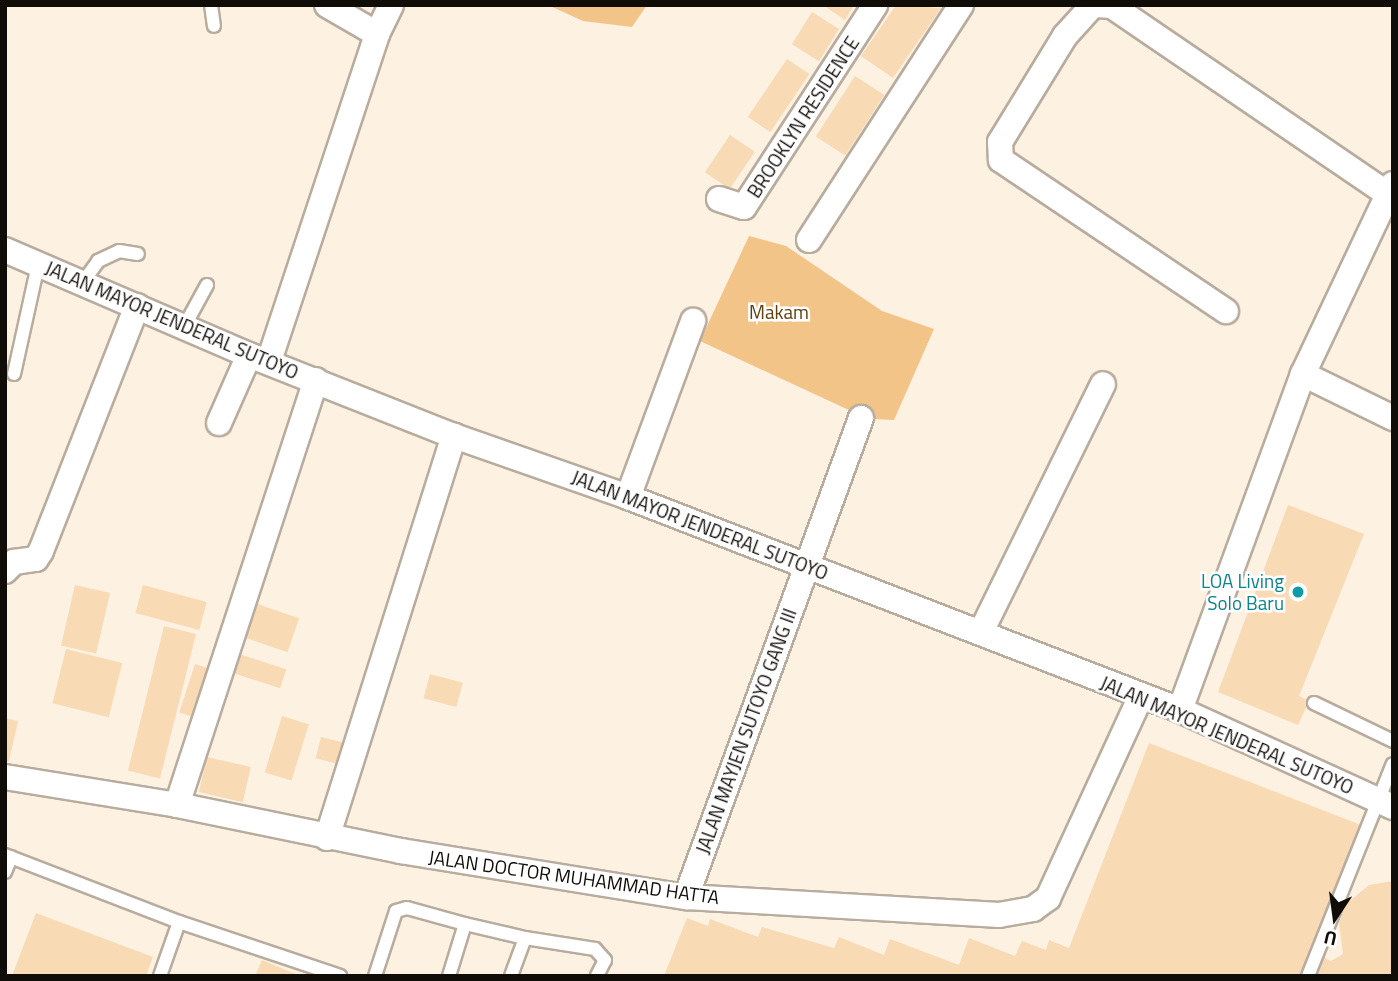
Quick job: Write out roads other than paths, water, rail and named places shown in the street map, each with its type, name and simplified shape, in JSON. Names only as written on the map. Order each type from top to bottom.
[{"type":"street","points":[[327,5],[377,34]]},
{"type":"street","points":[[219,423],[259,358],[377,34],[391,5]]},
{"type":"street","name":"BROOKLYN RESIDENCE","points":[[719,199],[744,207],[875,5]]},
{"type":"street","points":[[809,240],[961,5]]},
{"type":"street","points":[[1180,710],[1303,374],[1391,192],[1112,6],[1094,5],[1065,36],[1000,142],[1001,160],[1226,311]]},
{"type":"street","name":"JALAN MAYOR JENDERAL SUTOYO","points":[[5,250],[184,327],[454,436],[628,497],[1180,710],[1385,803]]},
{"type":"street","points":[[5,571],[15,562],[36,559],[41,551],[137,306]]},
{"type":"street","points":[[628,497],[693,321]]},
{"type":"street","points":[[1303,374],[1393,418]]},
{"type":"street","points":[[177,805],[316,380]]},
{"type":"street","points":[[981,632],[1103,384]]},
{"type":"street","name":"JALAN MAYJEN SUTOYO GANG III","points":[[687,897],[861,418]]},
{"type":"street","points":[[327,838],[454,436]]},
{"type":"street","name":"JALAN DOCTOR MUHAMMAD HATTA","points":[[5,777],[177,805],[327,838],[687,897],[961,916],[1033,909],[1057,882],[1141,696]]},
{"type":"lane","points":[[211,5],[214,26]]},
{"type":"lane","points":[[83,282],[98,261],[119,251],[138,254]]},
{"type":"lane","points":[[14,373],[38,265]]},
{"type":"lane","points":[[184,327],[207,285]]},
{"type":"lane","points":[[1314,703],[1393,741]]},
{"type":"lane","points":[[1308,976],[1385,803],[1393,764]]},
{"type":"lane","points":[[5,872],[8,856],[313,971],[340,976]]},
{"type":"lane","points":[[375,976],[396,912],[407,908],[525,938],[595,949],[605,960],[597,976]]},
{"type":"lane","points":[[160,976],[179,922]]},
{"type":"lane","points":[[449,976],[465,924]]},
{"type":"lane","points":[[511,976],[525,938]]},
{"type":"place","name":"LOA Living Solo Baru","points":[[1298,592]]},
{"type":"park label","name":"Makam","points":[[779,312]]}]
